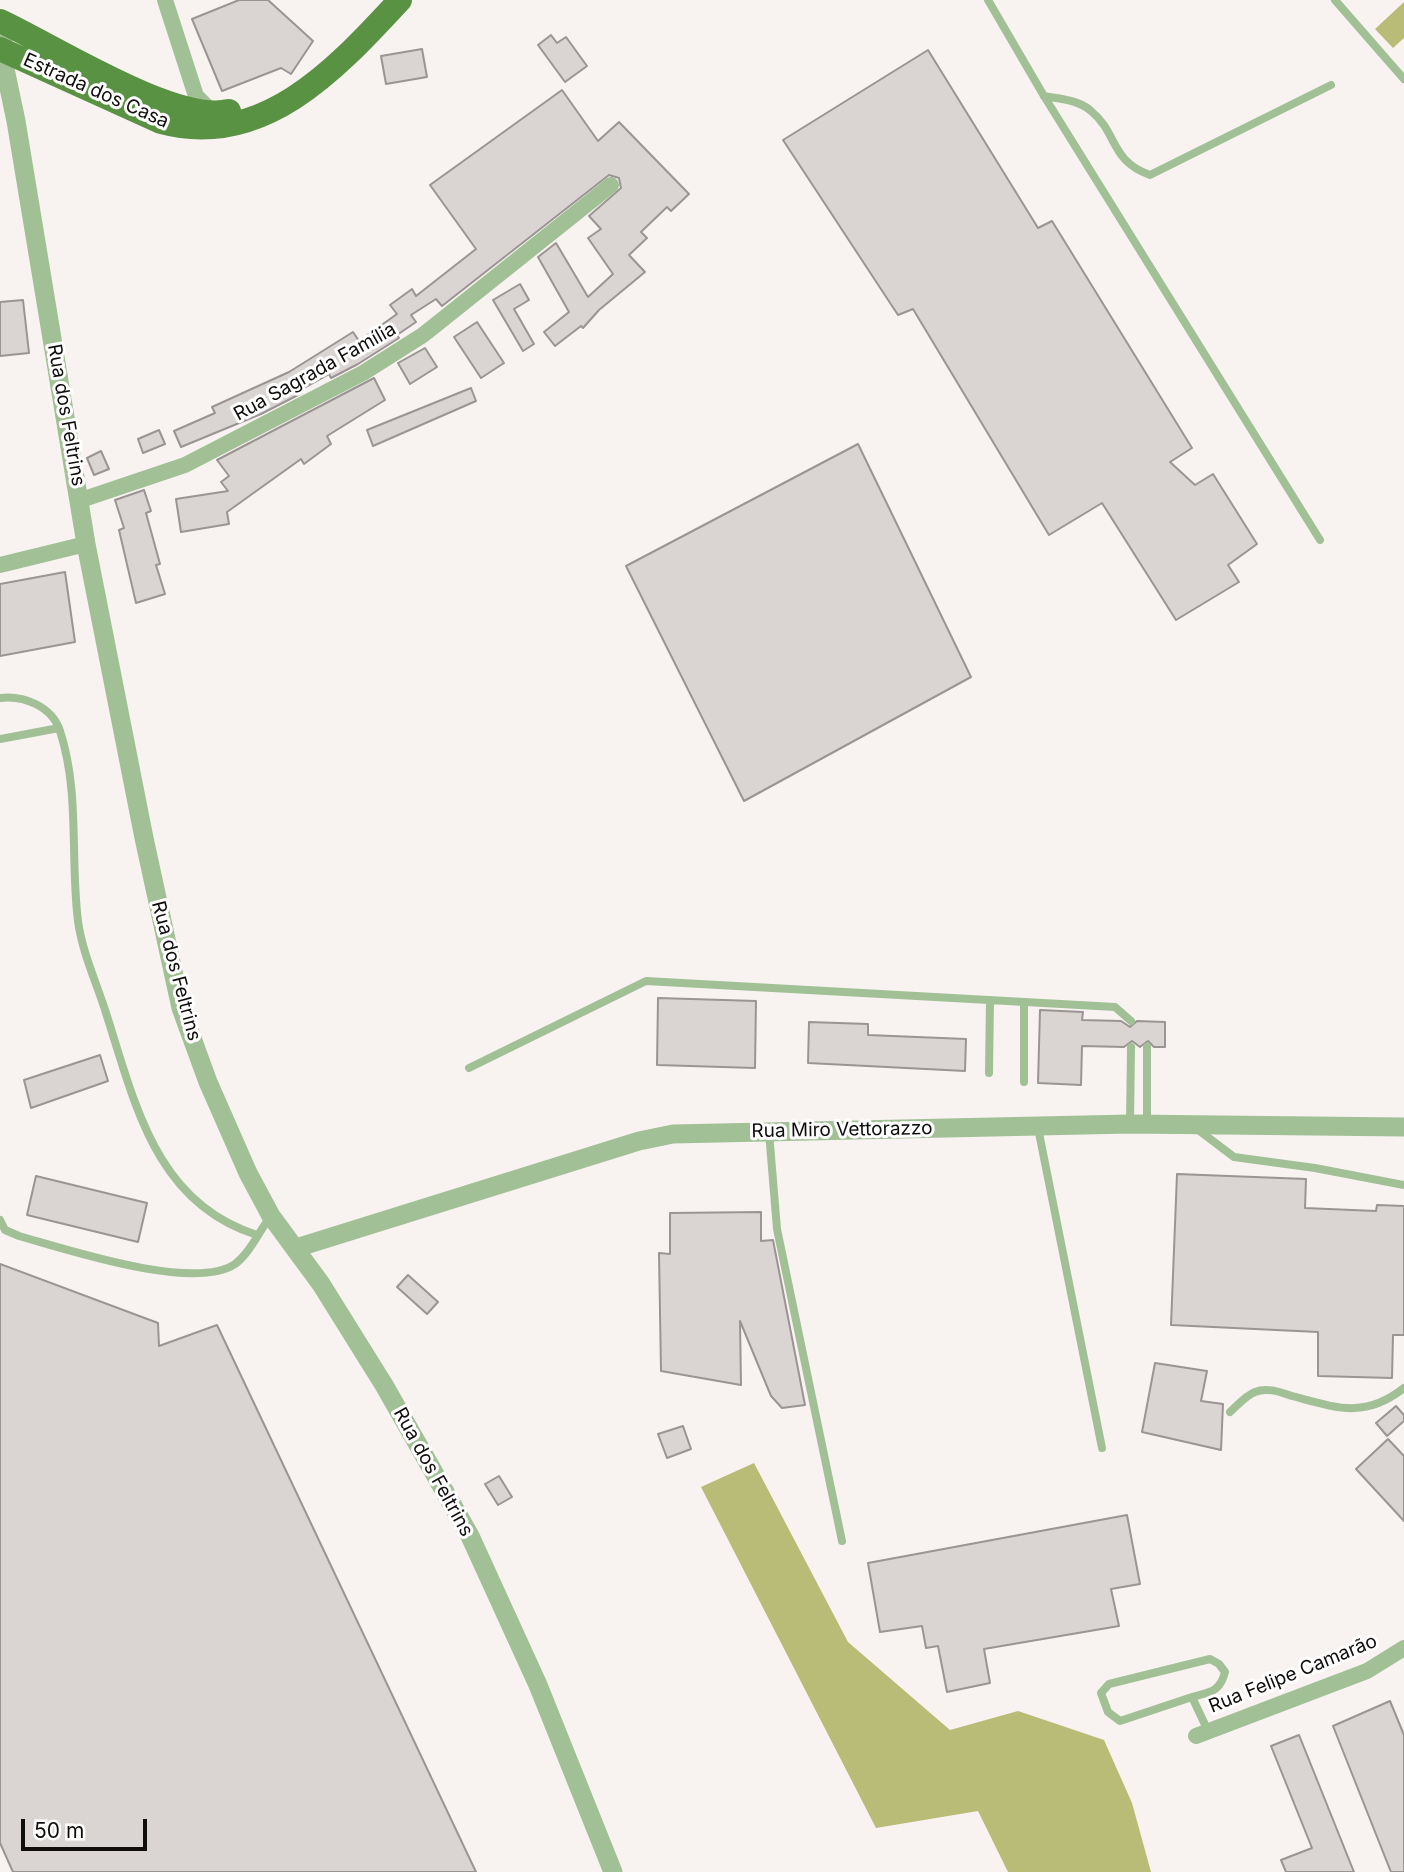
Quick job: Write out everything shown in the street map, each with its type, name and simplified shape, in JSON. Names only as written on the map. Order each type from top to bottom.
[{"type":"main road","name":"Estrada dos Casa","points":[[2,22],[168,105],[192,103],[214,115],[249,106],[302,78],[345,41],[383,0]]},
{"type":"main road","name":"Estrada dos Casa","points":[[1,50],[161,122],[187,129],[207,130],[256,117],[309,88],[346,56],[400,0]]},
{"type":"street","points":[[165,0],[192,103]]},
{"type":"street","name":"Rua dos Feltrins","points":[[2,22],[1,50],[81,500],[86,544],[144,838],[181,1008],[208,1082],[248,1173],[271,1216],[296,1248],[384,1385],[470,1536],[538,1685],[613,1872]]},
{"type":"street","name":"Rua Sagrada Família","points":[[81,500],[185,465],[363,373],[423,335],[611,185]]},
{"type":"street","points":[[0,565],[86,544]]},
{"type":"street","name":"Rua Miro Vettorazzo","points":[[296,1248],[639,1141],[673,1134],[1037,1125],[1404,1126]]},
{"type":"street","name":"Rua Felipe Camarão","points":[[1202,1733],[1367,1671],[1404,1648]]},
{"type":"lane","points":[[988,0],[1044,96],[1320,540]]},
{"type":"lane","points":[[1335,0],[1404,79]]},
{"type":"lane","points":[[1044,96],[1073,101],[1092,111],[1130,168],[1150,175],[1331,85]]},
{"type":"lane","points":[[0,698],[18,696],[41,707],[59,728],[73,802],[78,923],[141,1122],[173,1179],[211,1214],[232,1227],[257,1235]]},
{"type":"lane","points":[[0,739],[59,728]]},
{"type":"lane","points":[[470,1068],[646,981],[1115,1007],[1131,1021]]},
{"type":"lane","points":[[989,1073],[990,1000]]},
{"type":"lane","points":[[1024,1002],[1024,1082]]},
{"type":"lane","points":[[1131,1047],[1138,1124]]},
{"type":"lane","points":[[1138,1124],[1147,1047]]},
{"type":"lane","points":[[1193,1124],[1234,1157],[1315,1168],[1404,1185]]},
{"type":"lane","points":[[1037,1125],[1102,1448]]},
{"type":"lane","points":[[769,1132],[777,1229],[842,1541]]},
{"type":"lane","points":[[0,1220],[5,1230],[19,1236],[122,1265],[198,1273],[220,1272],[237,1263],[271,1216]]},
{"type":"lane","points":[[1230,1412],[1257,1391],[1273,1390],[1350,1408],[1368,1408],[1383,1404],[1404,1388]]},
{"type":"lane","points":[[1210,1659],[1219,1664],[1225,1672],[1222,1684],[1217,1690],[1192,1697],[1120,1721],[1108,1712],[1101,1693],[1109,1684],[1191,1663],[1210,1659]]},
{"type":"lane","points":[[1192,1697],[1202,1733]]},
{"type":"green space","points":[[1404,2],[1404,38],[1393,48],[1375,29]]},
{"type":"green space","points":[[754,1463],[848,1642],[950,1730],[1018,1711],[1104,1740],[1132,1803],[1151,1872],[1008,1872],[978,1811],[876,1828],[701,1487]]},
{"type":"building","points":[[239,0],[268,0],[313,41],[291,74],[281,68],[222,91],[192,19]]},
{"type":"building","points":[[551,35],[557,43],[566,37],[587,66],[565,82],[538,45]]},
{"type":"building","points":[[422,49],[427,77],[386,84],[381,56]]},
{"type":"building","points":[[928,50],[1038,228],[1052,221],[1192,448],[1170,462],[1195,485],[1213,474],[1257,544],[1228,565],[1239,582],[1176,620],[1102,503],[1049,535],[913,309],[898,315],[783,140]]},
{"type":"building","points":[[562,90],[598,141],[619,122],[689,194],[671,211],[667,207],[641,232],[647,238],[629,255],[645,272],[599,310],[583,328],[581,326],[555,346],[544,332],[569,312],[538,257],[556,243],[588,297],[613,274],[588,238],[601,229],[589,216],[621,188],[619,178],[609,175],[442,306],[436,299],[411,315],[416,322],[397,335],[399,338],[358,364],[331,378],[329,374],[300,390],[302,393],[261,414],[181,447],[174,431],[215,413],[212,407],[289,372],[353,332],[359,341],[397,314],[390,305],[412,289],[416,296],[476,249],[430,185]]},
{"type":"building","points":[[520,284],[529,300],[514,309],[534,344],[523,351],[493,300]]},
{"type":"building","points":[[23,300],[29,353],[0,356],[0,302]]},
{"type":"building","points":[[477,322],[504,363],[481,378],[454,337]]},
{"type":"building","points":[[425,348],[437,367],[410,384],[398,363]]},
{"type":"building","points":[[374,378],[385,400],[327,436],[331,444],[304,464],[301,459],[227,512],[229,524],[181,532],[176,499],[228,491],[221,482],[229,476],[217,460]]},
{"type":"building","points":[[471,388],[476,401],[373,446],[367,430]]},
{"type":"building","points":[[159,430],[165,444],[143,453],[138,439]]},
{"type":"building","points":[[858,444],[971,677],[744,801],[626,566]]},
{"type":"building","points":[[101,451],[109,469],[94,475],[87,458]]},
{"type":"building","points":[[144,490],[151,511],[146,513],[160,564],[156,565],[165,594],[136,603],[119,530],[124,528],[115,500]]},
{"type":"building","points":[[65,572],[75,642],[0,656],[0,584]]},
{"type":"building","points":[[658,998],[756,1001],[755,1068],[657,1065]]},
{"type":"building","points":[[1040,1010],[1083,1012],[1082,1020],[1121,1021],[1130,1027],[1137,1021],[1165,1022],[1165,1047],[1154,1047],[1148,1041],[1140,1047],[1132,1041],[1124,1047],[1082,1046],[1081,1085],[1038,1083]]},
{"type":"building","points":[[809,1022],[868,1024],[868,1035],[966,1039],[965,1071],[808,1063]]},
{"type":"building","points":[[100,1055],[108,1081],[31,1108],[24,1080]]},
{"type":"building","points":[[1177,1174],[1306,1179],[1305,1208],[1376,1211],[1377,1205],[1404,1206],[1404,1335],[1393,1335],[1392,1378],[1318,1376],[1318,1332],[1171,1325]]},
{"type":"building","points":[[36,1176],[147,1203],[138,1242],[27,1215]]},
{"type":"building","points":[[761,1212],[761,1241],[773,1240],[805,1405],[782,1408],[771,1396],[740,1321],[741,1385],[661,1371],[659,1253],[670,1254],[670,1213]]},
{"type":"building","points":[[0,1264],[158,1323],[159,1346],[217,1325],[476,1872],[13,1872],[0,1843]]},
{"type":"building","points":[[408,1275],[438,1302],[427,1314],[397,1287]]},
{"type":"building","points":[[1155,1363],[1207,1371],[1201,1401],[1223,1404],[1221,1450],[1142,1432]]},
{"type":"building","points":[[1396,1406],[1404,1415],[1404,1421],[1387,1436],[1376,1423]]},
{"type":"building","points":[[683,1426],[691,1449],[667,1458],[658,1434]]},
{"type":"building","points":[[1388,1439],[1404,1456],[1404,1521],[1356,1469]]},
{"type":"building","points":[[499,1476],[512,1497],[498,1505],[485,1484]]},
{"type":"building","points":[[1127,1515],[1140,1584],[1111,1589],[1119,1626],[984,1649],[990,1683],[947,1692],[938,1646],[926,1648],[922,1626],[880,1632],[868,1563]]},
{"type":"building","points":[[1390,1701],[1404,1735],[1404,1872],[1391,1872],[1333,1726]]},
{"type":"building","points":[[1299,1735],[1354,1872],[1286,1872],[1281,1860],[1312,1848],[1271,1746]]}]
